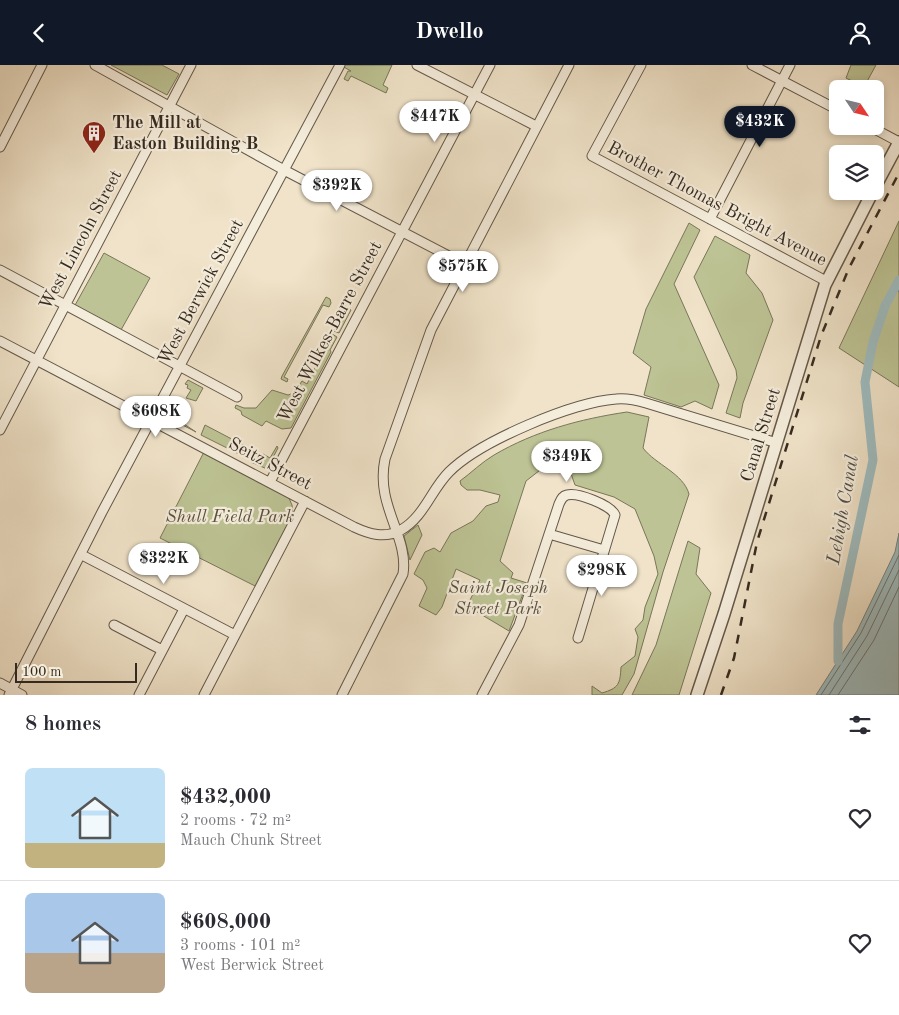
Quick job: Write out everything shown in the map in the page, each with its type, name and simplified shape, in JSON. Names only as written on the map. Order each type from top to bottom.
[{"type":"street","points":[[0,147],[42,65]]},
{"type":"street","points":[[95,65],[284,170],[401,233],[464,264]]},
{"type":"street","name":"West Lincoln Street","points":[[0,430],[191,65]]},
{"type":"street","name":"West Berwick Street","points":[[10,692],[82,555],[102,512],[340,65]]},
{"type":"street","points":[[417,65],[536,126]]},
{"type":"street","name":"West Wilkes-Barre Street","points":[[270,482],[490,65]]},
{"type":"street","points":[[342,695],[402,579],[404,557],[395,533],[384,493],[382,478],[385,459],[426,343],[464,264],[569,65]]},
{"type":"street","name":"Brother Thomas Bright Avenue","points":[[641,65],[592,156],[826,281]]},
{"type":"street","points":[[752,65],[829,105]]},
{"type":"street","points":[[710,219],[790,65]]},
{"type":"street","points":[[884,134],[899,142],[884,170]]},
{"type":"street","name":"Canal Street","points":[[697,695],[826,281],[868,200]]},
{"type":"street","points":[[0,269],[237,397]]},
{"type":"street","name":"Seitz Street","points":[[0,341],[365,532],[381,535],[395,533]]},
{"type":"street","points":[[395,533],[418,516],[436,487],[451,470],[477,451],[544,419],[608,400],[626,399],[646,403],[777,443]]},
{"type":"street","points":[[482,695],[519,625],[548,534],[559,504],[566,495],[583,497],[606,505],[615,515],[578,637]]},
{"type":"street","points":[[204,695],[305,501]]},
{"type":"street","points":[[548,534],[604,550]]},
{"type":"street","points":[[82,555],[235,635]]},
{"type":"street","points":[[139,695],[184,609]]},
{"type":"street","points":[[114,625],[162,650]]},
{"type":"street","points":[[0,683],[10,692],[22,695]]},
{"type":"green space","points":[[111,65],[162,65],[179,74],[167,95]]},
{"type":"green space","points":[[340,65],[392,65],[383,85],[388,88],[386,93],[351,76],[348,81],[344,79],[348,71],[351,71]]},
{"type":"green space","points":[[851,65],[876,65],[868,80],[850,80],[846,78]]},
{"type":"green space","points":[[899,221],[899,387],[839,348]]},
{"type":"green space","points":[[689,223],[700,230],[674,284],[719,385],[712,409],[695,401],[681,407],[644,395],[651,367],[633,353],[646,309]]},
{"type":"green space","points":[[715,236],[750,255],[746,273],[762,293],[773,320],[743,403],[740,418],[726,413],[737,378],[736,370],[694,277]]},
{"type":"green space","points":[[104,253],[150,278],[121,330],[74,307]]},
{"type":"green space","points":[[326,297],[330,299],[329,307],[323,305],[284,377],[288,379],[287,382],[281,379],[282,376]]},
{"type":"green space","points":[[344,305],[351,310],[339,333],[334,331],[342,315],[337,312]]},
{"type":"green space","points":[[332,334],[337,337],[330,350],[331,352],[291,428],[282,429],[266,421],[262,426],[242,415],[241,411],[235,408],[236,405],[244,408],[256,408],[272,390],[288,395],[294,393],[302,381],[307,384]]},
{"type":"green space","points":[[188,380],[203,388],[196,401],[186,398],[191,390],[185,384]]},
{"type":"green space","points":[[180,403],[191,411],[184,424],[196,432],[173,420],[171,411],[174,405]]},
{"type":"green space","name":"Saint Joseph Street Park","points":[[627,412],[649,417],[643,448],[681,480],[689,494],[663,572],[634,674],[622,695],[592,695],[592,686],[602,693],[618,685],[621,667],[635,656],[638,637],[635,629],[643,620],[645,607],[658,574],[654,556],[635,509],[614,497],[575,485],[569,468],[553,460],[526,481],[500,561],[513,573],[511,578],[527,583],[509,631],[467,606],[480,580],[456,569],[442,607],[436,615],[419,606],[427,588],[423,580],[414,574],[425,552],[434,548],[440,552],[451,533],[473,521],[486,506],[498,502],[500,495],[480,490],[467,490],[461,485],[460,481],[485,461],[525,439],[558,427],[592,418]]},
{"type":"green space","points":[[205,425],[247,447],[243,456],[201,435]]},
{"type":"green space","points":[[277,446],[278,448],[267,469],[251,462],[252,460],[259,463],[263,454],[270,458]]},
{"type":"green space","name":"Shull Field Park","points":[[206,448],[288,496],[292,505],[294,523],[259,588],[160,538]]},
{"type":"green space","points":[[418,525],[422,535],[410,560],[404,536]]},
{"type":"green space","points":[[688,541],[700,548],[696,574],[711,593],[679,695],[632,695],[656,645]]},
{"type":"water","points":[[899,533],[899,695],[816,695],[857,631],[895,552]]},
{"type":"waterway","name":"Lehigh Canal","points":[[838,661],[838,624],[873,460],[865,382],[873,342],[885,306],[899,280]]},
{"type":"waterway","name":"Lehigh Canal","points":[[895,289],[899,291]]},
{"type":"railway","points":[[721,695],[734,658],[757,542],[821,336],[849,268],[899,173]]},
{"type":"place","name":"The Mill at Easton Building B","points":[[94,154]]}]
